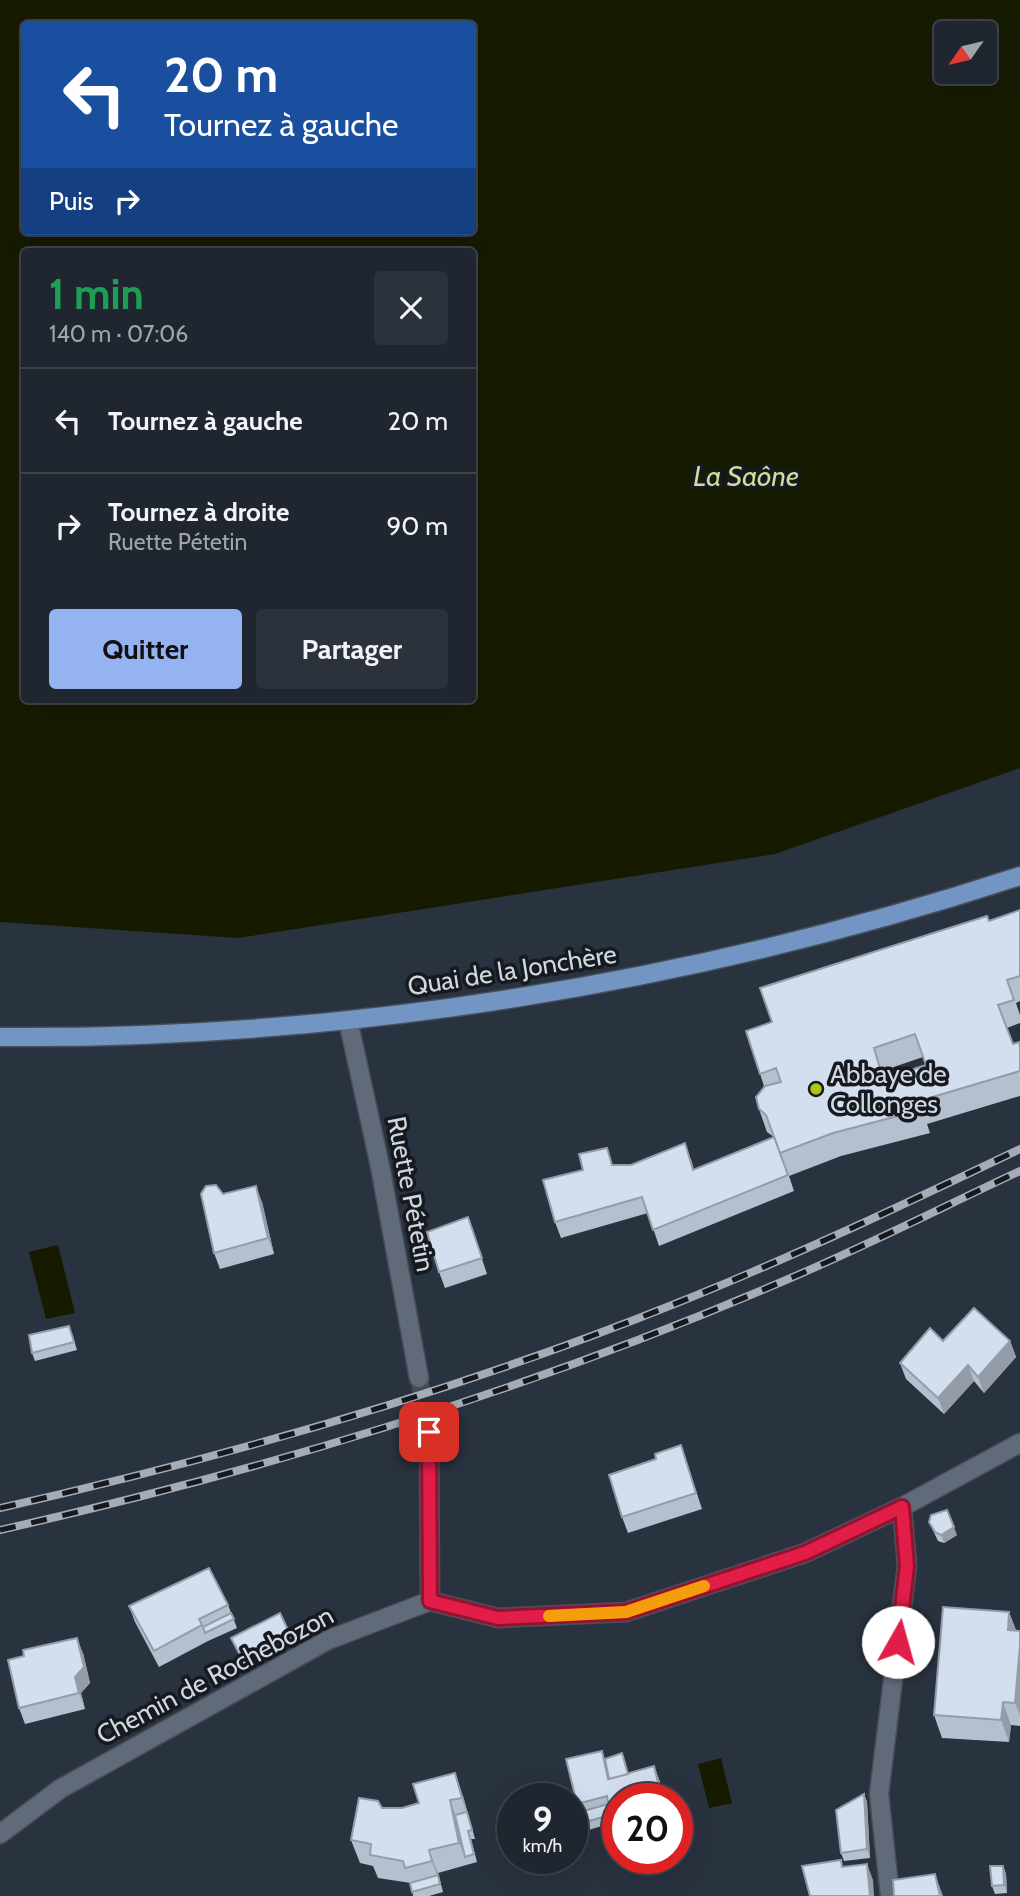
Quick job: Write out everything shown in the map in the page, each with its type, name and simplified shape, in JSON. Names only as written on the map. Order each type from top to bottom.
[{"type":"main road","name":"Quai de la Jonchère","points":[[0,1037],[69,1038],[348,1020],[618,981],[762,949],[1020,876]]},
{"type":"street","name":"Ruette Pétetin","points":[[348,1020],[380,1166],[419,1378]]},
{"type":"street","points":[[429,1432],[430,1601],[498,1618],[626,1612],[805,1553],[902,1507],[1020,1443]]},
{"type":"street","points":[[890,1896],[879,1794],[907,1566],[902,1507]]},
{"type":"street","name":"Chemin de Rochebozon","points":[[0,1834],[60,1789],[328,1640],[430,1601]]},
{"type":"water","name":"La Saône","points":[[0,0],[1020,0],[1020,768],[775,854],[238,938],[0,922]]},
{"type":"water","points":[[58,1245],[75,1313],[46,1319],[29,1252]]},
{"type":"water","points":[[721,1758],[732,1803],[709,1808],[698,1764]]},
{"type":"building","points":[[1020,910],[1020,976],[1007,980],[1014,1000],[998,1005],[1013,1044],[1019,1042],[1020,1071],[919,1101],[921,1110],[833,1133],[780,1153],[766,1115],[759,1109],[756,1097],[765,1086],[781,1082],[776,1068],[760,1074],[746,1031],[772,1022],[760,988],[987,916],[989,921]],"holes":[[[915,1034],[926,1065],[883,1079],[874,1048]]]},
{"type":"building","points":[[774,1137],[788,1175],[653,1230],[642,1197],[555,1222],[543,1180],[583,1170],[579,1154],[607,1148],[612,1165],[631,1165],[685,1143],[693,1170]]},
{"type":"building","points":[[216,1185],[223,1194],[256,1186],[268,1238],[214,1253],[201,1194],[206,1186]]},
{"type":"building","points":[[468,1217],[482,1258],[439,1272],[427,1232]]},
{"type":"building","points":[[974,1308],[1010,1341],[978,1377],[968,1365],[938,1398],[900,1363],[930,1328],[943,1341]]},
{"type":"building","points":[[69,1326],[74,1342],[32,1353],[29,1335]]},
{"type":"building","points":[[681,1445],[696,1493],[622,1517],[609,1475],[656,1459],[655,1454]]},
{"type":"building","points":[[947,1510],[954,1527],[941,1535],[935,1532],[929,1522],[931,1515]]},
{"type":"building","points":[[209,1568],[228,1605],[199,1619],[202,1625],[154,1651],[129,1606]]},
{"type":"building","points":[[943,1607],[1009,1612],[1008,1630],[1020,1631],[1015,1703],[1003,1702],[1001,1720],[934,1715]]},
{"type":"building","points":[[231,1613],[234,1619],[205,1633],[203,1627]]},
{"type":"building","points":[[280,1613],[291,1636],[243,1661],[231,1638]]},
{"type":"building","points":[[77,1638],[84,1667],[75,1677],[79,1693],[19,1708],[8,1660],[24,1656],[23,1650]]},
{"type":"building","points":[[602,1751],[608,1779],[654,1766],[658,1783],[602,1783],[602,1797],[588,1801],[588,1783],[572,1783],[566,1759]]},
{"type":"building","points":[[622,1753],[628,1774],[609,1779],[605,1759]]},
{"type":"building","points":[[455,1773],[462,1798],[450,1800],[459,1843],[429,1850],[432,1861],[405,1868],[403,1861],[370,1855],[371,1844],[351,1840],[359,1798],[378,1801],[382,1808],[402,1808],[419,1803],[413,1784]]},
{"type":"building","points":[[864,1794],[867,1849],[841,1853],[836,1810]]},
{"type":"building","points":[[602,1806],[602,1817],[588,1821],[588,1810]]},
{"type":"building","points":[[467,1812],[472,1830],[468,1831],[474,1854],[465,1857],[455,1815]]},
{"type":"building","points":[[841,1860],[842,1867],[867,1864],[870,1896],[810,1896],[802,1866]]},
{"type":"building","points":[[990,1866],[1003,1866],[1004,1885],[992,1886]]},
{"type":"building","points":[[935,1874],[940,1896],[894,1896],[893,1880]]},
{"type":"building","points":[[438,1875],[440,1884],[412,1892],[410,1883]]},
{"type":"tunnel","points":[[419,1378],[429,1432]]},
{"type":"railway","points":[[0,1508],[258,1443],[343,1419],[511,1365],[677,1303],[764,1267],[1020,1149]]},
{"type":"railway","points":[[0,1530],[303,1452],[501,1389],[697,1317],[793,1277],[1020,1171]]},
{"type":"slow traffic","points":[[549,1616],[626,1612],[704,1586]]},
{"type":"place","name":"Abbaye de Collonges","points":[[816,1089]]},
{"type":"route","points":[[429,1432],[430,1601],[498,1618],[626,1612],[805,1553],[902,1507],[907,1566],[898,1642]]}]
